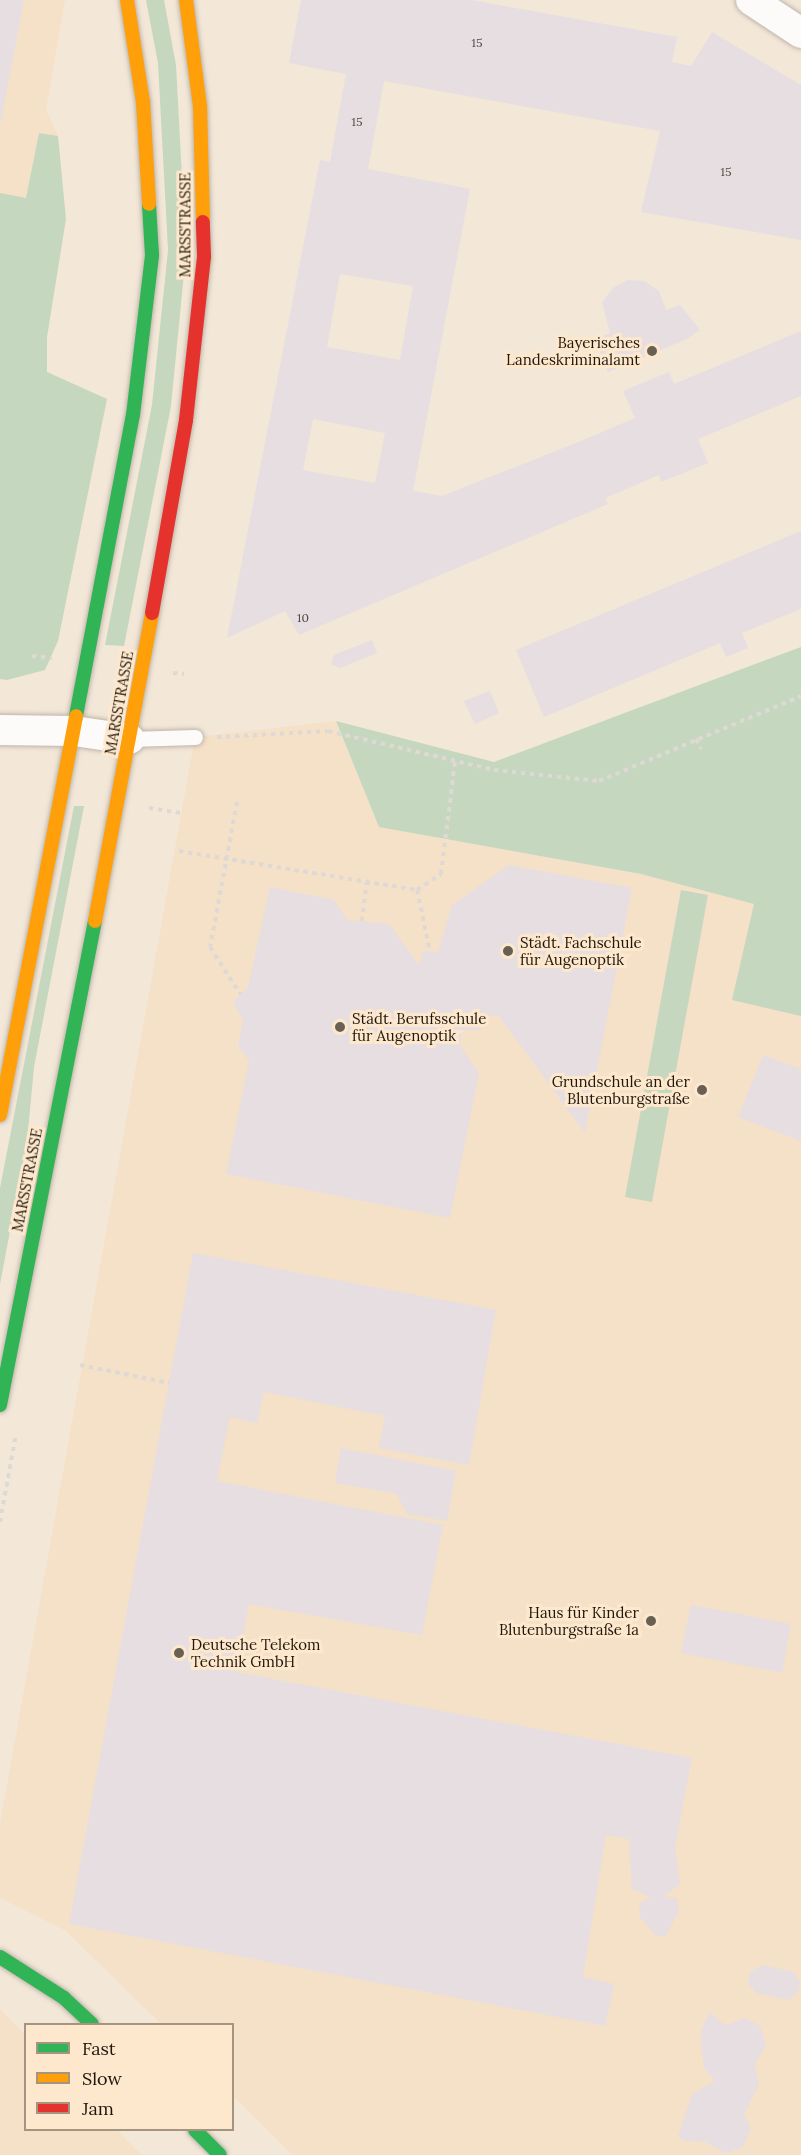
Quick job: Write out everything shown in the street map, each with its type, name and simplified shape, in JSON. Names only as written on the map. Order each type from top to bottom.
[{"type":"main road","points":[[0,1115],[133,415],[152,255],[143,102],[127,0]]},
{"type":"main road","name":"MARSSTRASSE","points":[[0,1405],[129,739],[186,420],[204,256],[200,106],[186,0]]},
{"type":"main road","points":[[0,1957],[64,1998],[90,2023]]},
{"type":"main road","points":[[196,2131],[220,2155]]},
{"type":"street","points":[[751,0],[801,33]]},
{"type":"street","points":[[0,730],[74,731],[129,739]]},
{"type":"lane","points":[[129,739],[195,737]]},
{"type":"path","points":[[195,737],[328,731],[455,762],[598,782],[801,696]]},
{"type":"path","points":[[696,739],[701,749]]},
{"type":"path","points":[[178,851],[417,890],[441,874],[455,762]]},
{"type":"path","points":[[237,802],[210,947],[240,994]]},
{"type":"path","points":[[146,808],[185,814]]},
{"type":"path","points":[[362,921],[367,882]]},
{"type":"path","points":[[417,890],[430,951]]},
{"type":"path","points":[[80,1365],[169,1383]]},
{"type":"shaded area","points":[[0,0],[65,0],[46,110],[58,136],[39,133],[26,199],[0,193]]},
{"type":"shaded area","points":[[336,721],[379,827],[641,874],[801,916],[801,2155],[292,2155],[234,2097],[234,2023],[160,2023],[66,1931],[0,1898],[0,1824],[195,737]]},
{"type":"shaded area","points":[[0,2009],[24,2033],[24,2131],[118,2131],[142,2155],[0,2155]]},
{"type":"green space","points":[[146,0],[164,0],[176,65],[186,253],[171,406],[124,646],[105,645],[152,405],[168,250],[158,63]]},
{"type":"green space","points":[[39,133],[58,136],[66,219],[47,337],[47,372],[107,399],[58,641],[45,670],[7,680],[0,679],[0,193],[26,198]]},
{"type":"green space","points":[[801,647],[801,1016],[732,1000],[754,904],[641,874],[379,827],[336,721],[494,762]]},
{"type":"green space","points":[[74,806],[84,806],[34,1067],[27,1142],[0,1284],[0,1188]]},
{"type":"green space","points":[[681,890],[708,895],[652,1202],[625,1197]]},
{"type":"building","points":[[0,0],[24,0],[1,121],[0,121]]},
{"type":"building","points":[[301,0],[471,0],[677,37],[672,62],[691,66],[712,32],[801,85],[801,240],[641,212],[660,131],[384,81],[368,169],[470,189],[413,491],[442,496],[581,441],[635,418],[623,391],[669,372],[674,384],[801,331],[801,396],[698,439],[708,463],[661,482],[659,475],[605,498],[608,504],[299,635],[285,611],[227,638],[320,160],[330,162],[346,74],[289,63]],"holes":[[[340,274],[413,286],[400,360],[327,347]],[[313,419],[385,433],[375,483],[303,470]]]},
{"type":"building","points":[[628,280],[644,281],[659,291],[666,310],[680,305],[700,330],[687,339],[608,372],[595,340],[610,333],[602,302],[613,288]]},
{"type":"building","points":[[801,531],[801,609],[742,633],[748,648],[726,657],[720,643],[544,717],[516,650]]},
{"type":"building","points":[[372,640],[377,653],[340,668],[331,664],[334,655]]},
{"type":"building","points":[[490,691],[499,713],[475,724],[464,701]]},
{"type":"building","points":[[509,865],[632,888],[585,1133],[499,1016],[482,1015],[480,1030],[462,1030],[460,1046],[479,1073],[450,1218],[226,1174],[249,1060],[238,1047],[243,1020],[233,1002],[248,987],[270,887],[334,900],[347,920],[389,924],[419,965],[423,951],[438,952],[452,905]]},
{"type":"building","points":[[763,1055],[801,1069],[801,1141],[738,1117]]},
{"type":"building","name":"Deutsche Telekom Technik GmbH","points":[[193,1253],[496,1310],[469,1465],[379,1448],[385,1416],[264,1392],[257,1423],[230,1417],[217,1481],[443,1525],[422,1635],[249,1604],[236,1672],[692,1758],[675,1848],[680,1884],[664,1896],[677,1899],[679,1911],[665,1937],[655,1935],[640,1917],[639,1904],[651,1897],[632,1889],[629,1839],[606,1835],[583,1977],[614,1984],[605,2026],[69,1924]]},
{"type":"building","points":[[341,1448],[456,1471],[447,1521],[407,1514],[397,1494],[335,1483]]},
{"type":"building","points":[[691,1605],[791,1624],[782,1673],[681,1653]]},
{"type":"building","points":[[762,1965],[794,1972],[800,1982],[798,1992],[789,2000],[756,1993],[748,1983],[750,1972]]},
{"type":"building","points":[[709,2012],[725,2025],[745,2018],[760,2026],[766,2045],[755,2064],[759,2085],[744,2114],[751,2129],[742,2148],[725,2153],[705,2142],[683,2141],[678,2136],[692,2094],[715,2081],[704,2068],[702,2052],[701,2032]]},
{"type":"traffic: fast","points":[[76,716],[133,415],[152,255],[149,204]]},
{"type":"traffic: fast","points":[[0,1405],[95,921]]},
{"type":"traffic: fast","points":[[0,1957],[64,1998],[91,2023]]},
{"type":"traffic: fast","points":[[196,2131],[220,2155]]},
{"type":"traffic: slow","points":[[127,0],[143,102],[149,204]]},
{"type":"traffic: slow","points":[[186,0],[200,106],[203,222]]},
{"type":"traffic: slow","points":[[95,921],[152,613]]},
{"type":"traffic: slow","points":[[0,1115],[76,716]]},
{"type":"traffic: jam","points":[[152,613],[186,420],[204,256],[203,222]]},
{"type":"place","name":"Bayerisches Landeskriminalamt","points":[[652,351]]},
{"type":"place","name":"Städt. Fachschule für Augenoptik","points":[[508,951]]},
{"type":"place","name":"Städt. Berufsschule für Augenoptik","points":[[340,1027]]},
{"type":"place","name":"Grundschule an der Blutenburgstraße","points":[[702,1090]]},
{"type":"place","name":"Haus für Kinder Blutenburgstraße 1a","points":[[651,1621]]},
{"type":"place","name":"Deutsche Telekom Technik GmbH","points":[[179,1653]]}]
